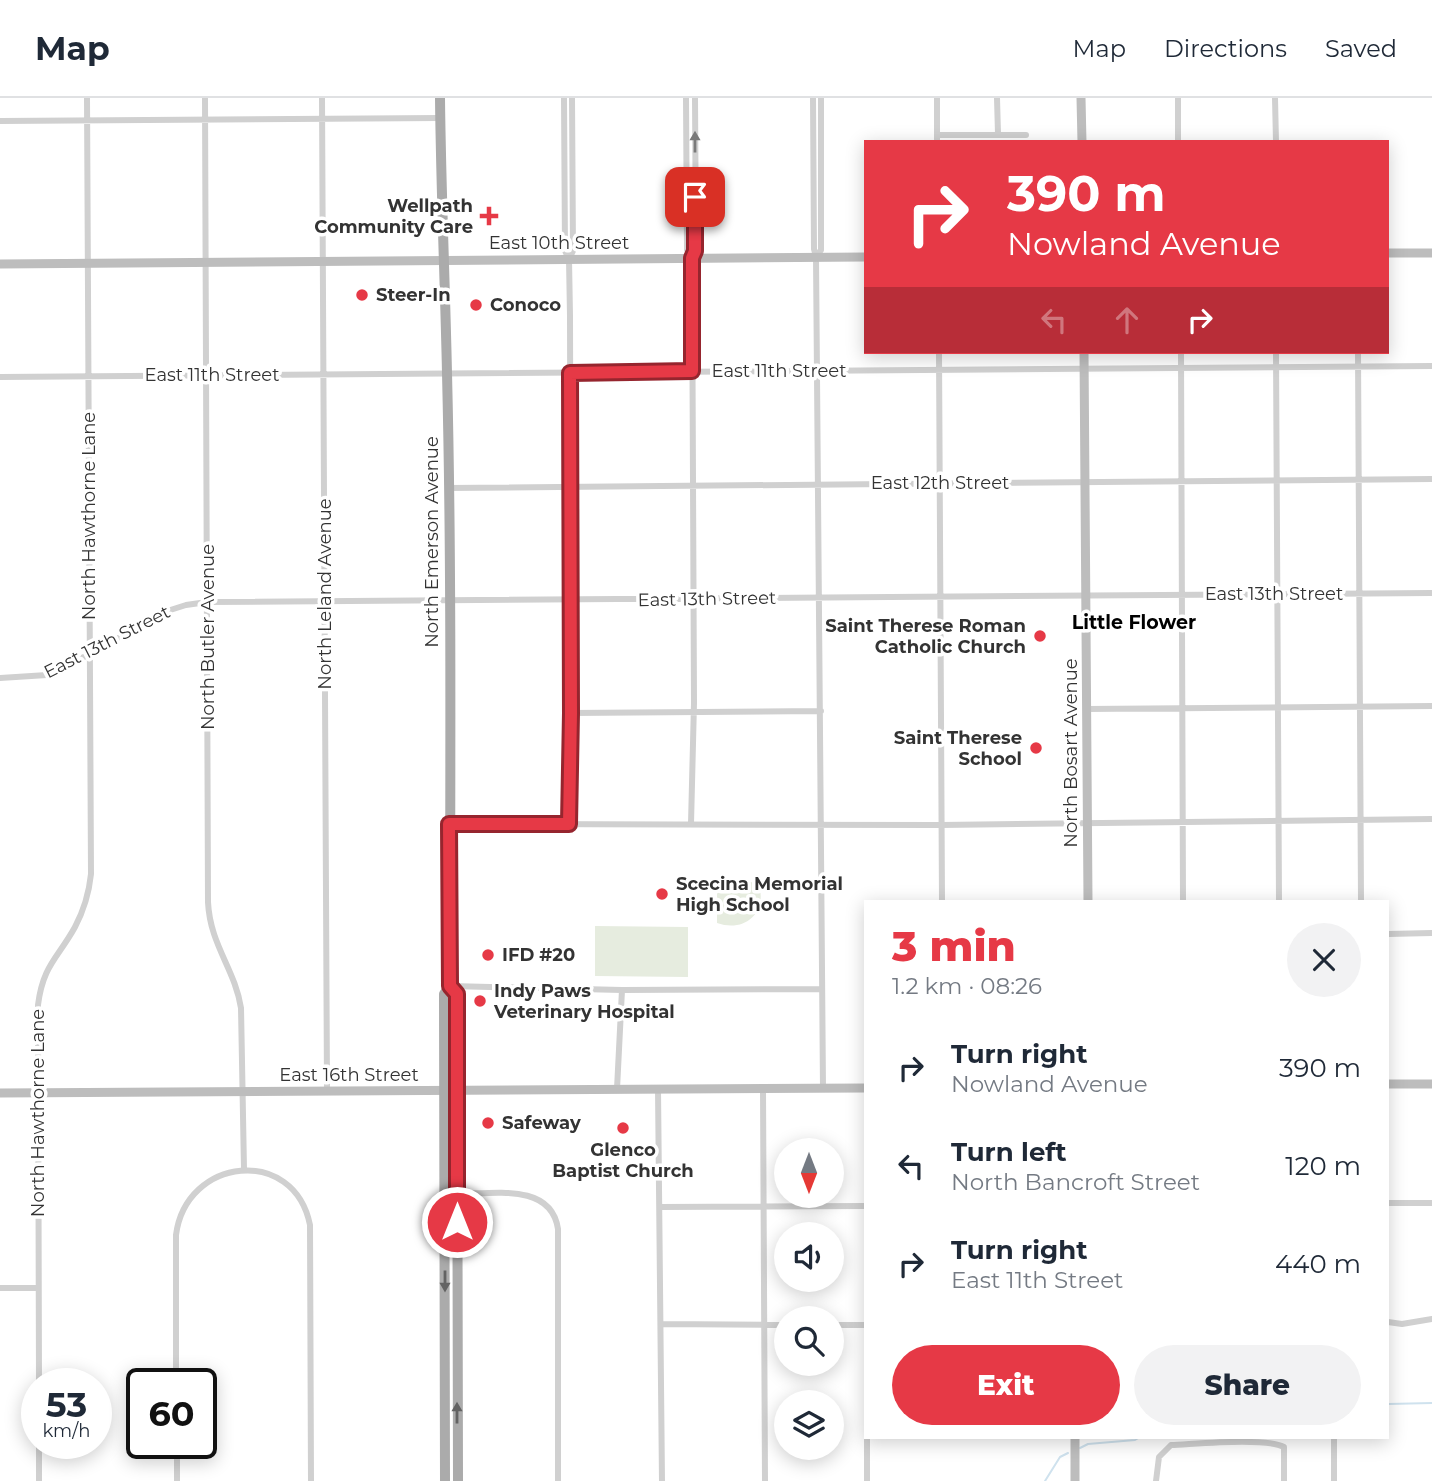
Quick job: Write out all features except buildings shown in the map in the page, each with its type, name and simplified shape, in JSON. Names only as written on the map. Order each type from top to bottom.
[{"type":"main road","name":"North Emerson Avenue","points":[[440,98],[447,374],[450,986],[444,994],[445,1481]]},
{"type":"main road","points":[[1081,98],[1082,140]]},
{"type":"main road","points":[[1389,253],[1432,253]]},
{"type":"main road","name":"East 10th Street","points":[[0,264],[864,257]]},
{"type":"main road","name":"North Bosart Avenue","points":[[1084,354],[1088,900]]},
{"type":"main road","name":"North Emerson Avenue","points":[[450,986],[457,994],[457,1481]]},
{"type":"main road","points":[[1389,1084],[1432,1084]]},
{"type":"main road","name":"East 16th Street","points":[[0,1093],[864,1088]]},
{"type":"main road","points":[[1075,1439],[1075,1481]]},
{"type":"street","name":"North Hawthorne Lane","points":[[39,1368],[37,1018],[40,990],[50,963],[80,918],[90,884],[87,98]]},
{"type":"street","name":"North Butler Avenue","points":[[205,98],[208,908],[215,939],[233,977],[240,1002],[244,1169]]},
{"type":"street","name":"North Leland Avenue","points":[[323,98],[327,1091]]},
{"type":"street","points":[[564,98],[568,117],[573,251],[569,259],[569,824]]},
{"type":"street","points":[[568,117],[572,98]]},
{"type":"street","points":[[687,98],[687,250],[692,258]]},
{"type":"street","points":[[691,824],[694,599],[692,258],[695,251],[695,98]]},
{"type":"street","points":[[813,98],[817,114],[821,250],[816,257],[823,1088]]},
{"type":"street","points":[[817,114],[821,98]]},
{"type":"street","points":[[937,98],[937,138],[1027,135]]},
{"type":"street","points":[[997,98],[998,134]]},
{"type":"street","points":[[1178,98],[1178,140]]},
{"type":"street","points":[[1275,98],[1276,140]]},
{"type":"street","points":[[687,116],[695,116]]},
{"type":"street","points":[[0,121],[440,118]]},
{"type":"street","points":[[939,354],[942,900]]},
{"type":"street","points":[[1181,354],[1183,900]]},
{"type":"street","points":[[1276,354],[1279,900]]},
{"type":"street","points":[[1357,354],[1361,900]]},
{"type":"street","name":"East 11th Street","points":[[0,377],[1432,366]]},
{"type":"street","name":"East 12th Street","points":[[448,488],[1432,479]]},
{"type":"street","name":"East 13th Street","points":[[0,678],[44,676],[90,654],[164,612],[207,602],[1432,593]]},
{"type":"street","points":[[1087,709],[1432,706]]},
{"type":"street","points":[[571,713],[821,711]]},
{"type":"street","points":[[449,824],[941,825],[1432,819]]},
{"type":"street","points":[[1389,934],[1432,933]]},
{"type":"street","points":[[450,986],[622,990],[821,989]]},
{"type":"street","points":[[617,1089],[622,990]]},
{"type":"street","points":[[659,1089],[662,1481]]},
{"type":"street","points":[[763,1089],[765,1481]]},
{"type":"street","points":[[176,1368],[176,1235],[186,1204],[203,1185],[222,1174],[244,1169],[264,1172],[287,1185],[302,1201],[309,1222],[311,1481]]},
{"type":"street","points":[[457,1194],[524,1194],[534,1197],[552,1211],[558,1229],[558,1481]]},
{"type":"street","points":[[1389,1203],[1432,1203]]},
{"type":"street","points":[[660,1207],[864,1206]]},
{"type":"street","points":[[0,1288],[38,1288]]},
{"type":"street","points":[[1389,1322],[1402,1324],[1432,1318]]},
{"type":"street","points":[[661,1324],[774,1324]]},
{"type":"street","points":[[844,1325],[864,1325]]},
{"type":"street","points":[[867,1439],[867,1481]]},
{"type":"street","points":[[1334,1439],[1334,1481]]},
{"type":"street","points":[[1156,1481],[1157,1464],[1163,1451],[1171,1445],[1278,1444],[1285,1450],[1284,1481]]},
{"type":"street","points":[[39,1459],[39,1481]]},
{"type":"street","points":[[177,1459],[177,1481]]},
{"type":"shaded area","points":[[758,882],[760,902],[752,918],[737,925],[717,923],[717,883]]},
{"type":"shaded area","points":[[595,926],[688,927],[688,977],[595,976]]},
{"type":"waterway","points":[[1389,1404],[1432,1403]]},
{"type":"waterway","points":[[1080,1448],[1088,1444],[1137,1439]]},
{"type":"waterway","points":[[1045,1481],[1060,1457],[1068,1453]]},
{"type":"place","name":"Wellpath Community Care","points":[[489,216]]},
{"type":"place","name":"Steer-In","points":[[362,295]]},
{"type":"place","name":"Conoco","points":[[476,305]]},
{"type":"place","name":"Saint Therese Roman Catholic Church","points":[[1040,636]]},
{"type":"place","name":"Saint Therese School","points":[[1036,748]]},
{"type":"place","name":"Scecina Memorial High School","points":[[662,894]]},
{"type":"place","name":"IFD #20","points":[[488,955]]},
{"type":"place","name":"Indy Paws Veterinary Hospital","points":[[480,1001]]},
{"type":"place","name":"Safeway","points":[[488,1123]]},
{"type":"place","name":"Glenco Baptist Church","points":[[623,1128]]},
{"type":"district","name":"Little Flower","points":[[1134,622]]},
{"type":"route","points":[[457,1222],[457,994],[450,986],[449,824],[569,824],[570,373],[692,371],[695,197]]}]
